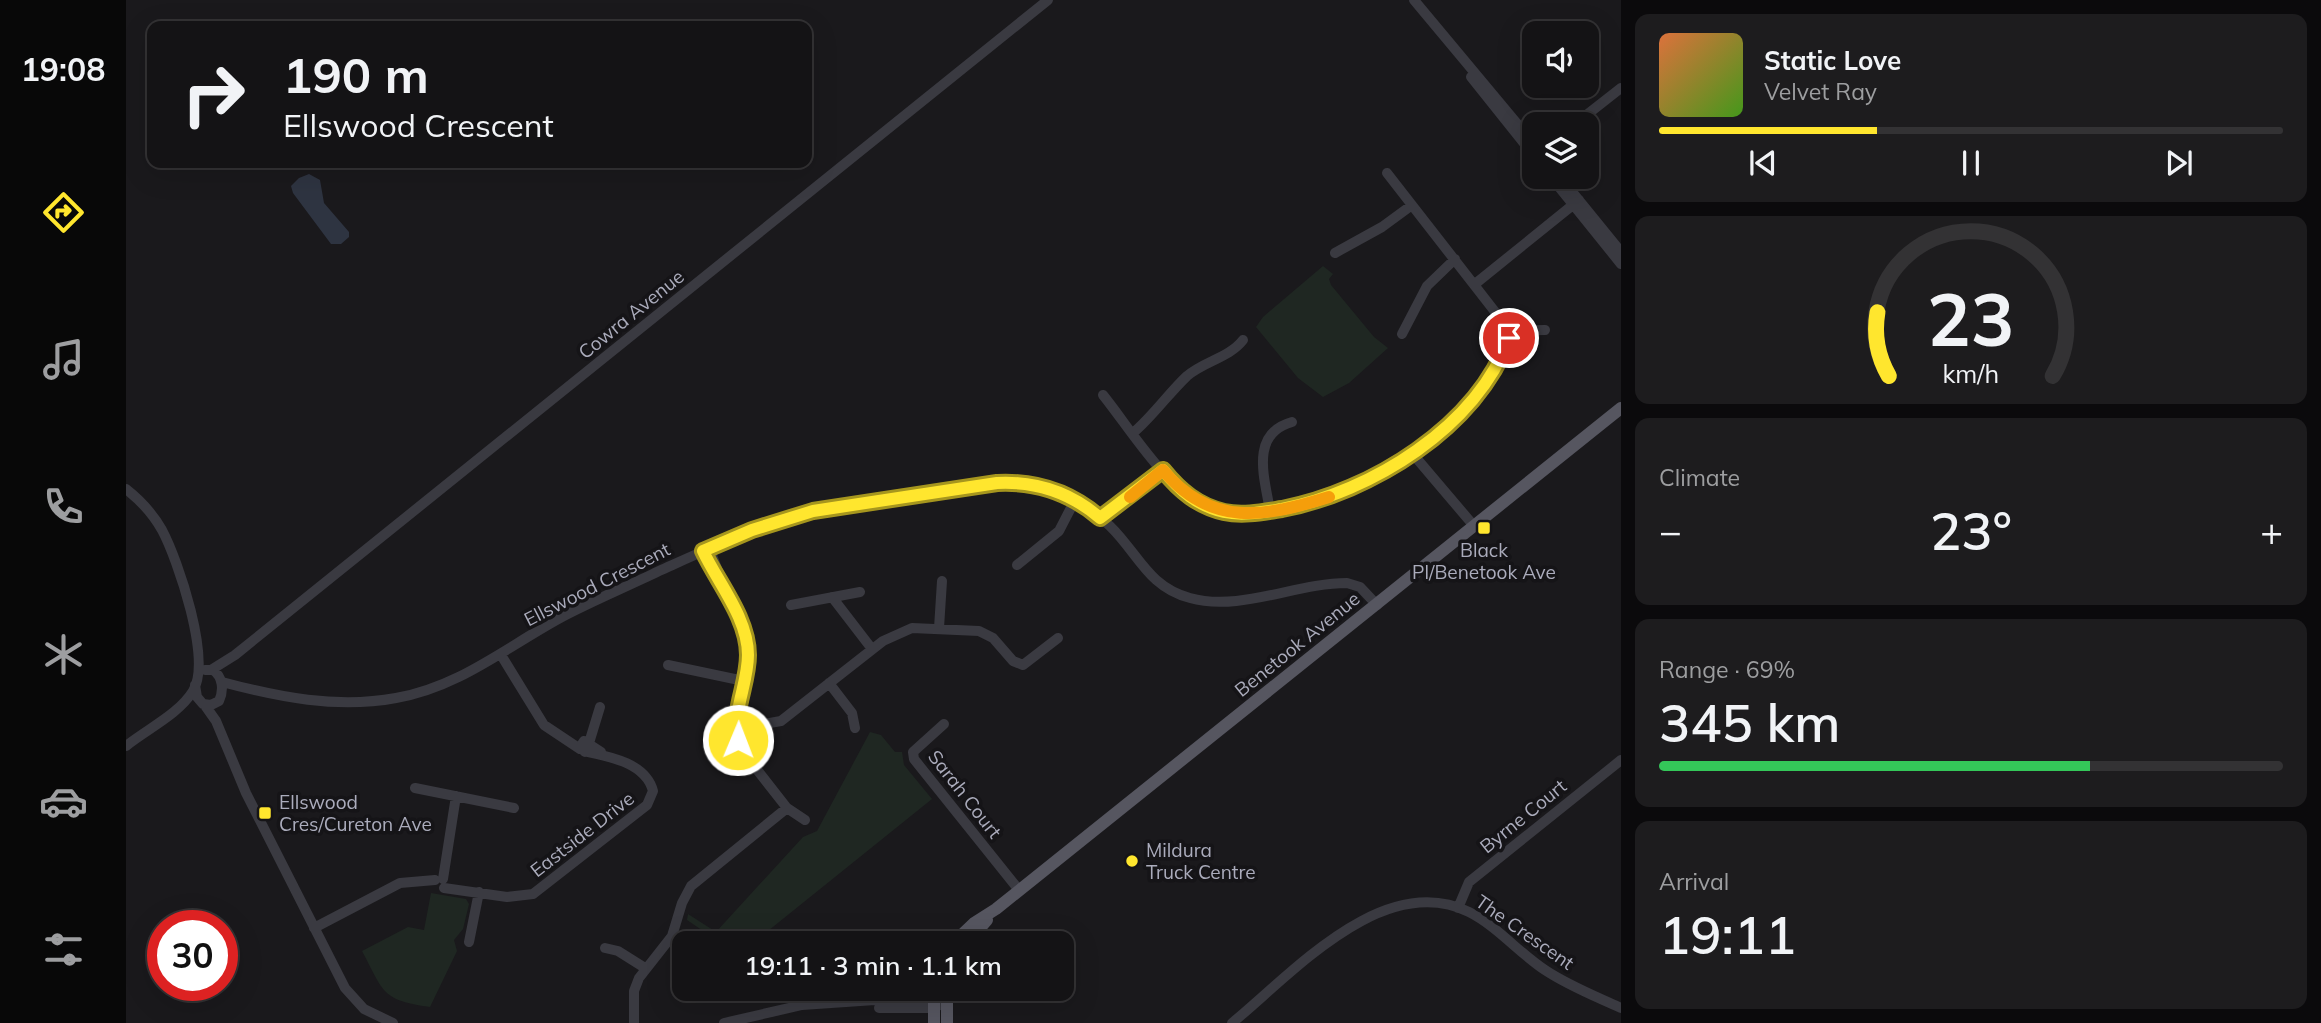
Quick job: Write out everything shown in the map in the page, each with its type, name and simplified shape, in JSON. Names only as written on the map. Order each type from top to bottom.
[{"type":"main road","name":"Benetook Avenue","points":[[966,931],[1621,408]]},
{"type":"main road","name":"Benetook Avenue","points":[[977,931],[996,909]]},
{"type":"main road","points":[[934,1023],[936,1001]]},
{"type":"main road","points":[[937,1001],[947,1023]]},
{"type":"street","name":"Cowra Avenue","points":[[236,654],[1048,0]]},
{"type":"street","points":[[1414,0],[1522,130]]},
{"type":"street","points":[[1457,54],[1480,89],[1522,141]]},
{"type":"street","points":[[1590,112],[1621,88]]},
{"type":"street","points":[[1387,173],[1510,331]]},
{"type":"street","points":[[1563,189],[1621,252]]},
{"type":"street","points":[[1567,189],[1621,264]]},
{"type":"street","points":[[1475,284],[1576,203]]},
{"type":"street","points":[[1335,253],[1382,227],[1412,205]]},
{"type":"street","points":[[1402,334],[1427,286],[1455,259]]},
{"type":"street","points":[[1510,331],[1545,330]]},
{"type":"street","points":[[1102,395],[1182,491],[1203,505],[1232,513],[1270,511],[1345,492],[1412,453],[1443,429],[1474,395],[1503,353],[1510,331]]},
{"type":"street","points":[[1133,433],[1158,411],[1188,375],[1234,349],[1243,340]]},
{"type":"street","points":[[1270,511],[1262,460],[1264,447],[1275,430],[1293,422]]},
{"type":"street","points":[[1412,453],[1472,528]]},
{"type":"street","points":[[1103,520],[1163,470]]},
{"type":"street","name":"Ellswood Crescent","points":[[221,680],[246,691],[325,701],[379,701],[435,689],[499,656],[571,612],[752,530],[813,511],[997,483],[1040,486],[1075,500],[1103,520],[1146,573],[1167,589],[1189,598],[1214,602],[1347,583],[1360,587],[1377,605]]},
{"type":"street","points":[[126,489],[152,515],[172,551],[189,606],[197,644],[197,697],[221,733],[246,793],[345,988],[357,1003],[372,1014],[393,1023]]},
{"type":"street","points":[[1017,565],[1059,531],[1075,500]]},
{"type":"street","points":[[706,550],[748,647],[736,729],[747,757],[787,808],[804,820]]},
{"type":"street","points":[[939,628],[942,580]]},
{"type":"street","points":[[791,605],[860,592]]},
{"type":"street","points":[[832,597],[872,649]]},
{"type":"street","points":[[736,729],[781,722],[872,649],[901,631],[939,628],[984,633],[1020,664],[1030,662],[1058,638]]},
{"type":"street","points":[[197,644],[210,670],[221,680]]},
{"type":"street","points":[[126,746],[186,699],[200,673],[236,654]]},
{"type":"street","points":[[221,733],[221,680],[236,654]]},
{"type":"street","name":"Eastside Drive","points":[[313,926],[400,883],[440,882],[507,897],[533,894],[647,805],[653,794],[650,783],[637,769],[567,741],[544,725],[499,656]]},
{"type":"street","points":[[668,665],[744,681]]},
{"type":"street","points":[[829,684],[852,713],[855,728]]},
{"type":"street","name":"Ellswood Crescent","points":[[220,698],[246,691]]},
{"type":"street","points":[[169,713],[204,704],[215,704],[220,698]]},
{"type":"street","points":[[585,746],[600,707]]},
{"type":"street","name":"Sarah Court","points":[[944,724],[917,746],[913,752],[914,759],[1019,890]]},
{"type":"street","name":"Byrne Court","points":[[1458,908],[1469,882],[1621,760]]},
{"type":"street","points":[[415,788],[514,808]]},
{"type":"street","points":[[440,882],[456,796]]},
{"type":"street","points":[[634,1023],[636,984],[645,968],[672,936],[682,902],[691,886],[787,808]]},
{"type":"street","points":[[469,942],[479,892]]},
{"type":"street","name":"The Crescent","points":[[1233,1023],[1323,947],[1358,923],[1406,905],[1431,903],[1458,908],[1481,919],[1545,970],[1621,1009]]},
{"type":"street","points":[[605,948],[618,951],[645,968]]},
{"type":"street","points":[[1610,1003],[1621,994]]},
{"type":"street","points":[[634,998],[640,1023]]},
{"type":"street","points":[[724,1023],[817,1004],[888,1001]]},
{"type":"shaded area","points":[[1323,266],[1333,274],[1329,279],[1331,285],[1374,337],[1388,348],[1349,383],[1323,397],[1298,378],[1256,327],[1263,317]]},
{"type":"shaded area","points":[[870,732],[881,735],[895,752],[902,752],[904,765],[932,799],[768,931],[717,931],[803,837],[817,831]]},
{"type":"shaded area","points":[[431,893],[466,899],[469,904],[463,929],[454,940],[457,951],[430,1007],[402,1001],[386,992],[362,951],[408,927],[424,930]]},
{"type":"shaded area","points":[[688,914],[714,931],[703,931],[687,920]]},
{"type":"water","points":[[309,174],[320,180],[324,203],[349,232],[349,237],[341,244],[331,244],[293,193],[291,186],[299,178]]},
{"type":"slow traffic","points":[[1130,497],[1163,470],[1192,499],[1223,512],[1243,514],[1270,511],[1329,497]]},
{"type":"place","name":"Black Pl/Benetook Ave","points":[[1484,528]]},
{"type":"place","name":"Ellswood Cres/Cureton Ave","points":[[265,813]]},
{"type":"place","name":"Mildura Truck Centre","points":[[1132,861]]},
{"type":"route","points":[[738,740],[737,717],[748,647],[726,593],[703,551],[773,522],[813,511],[997,483],[1026,483],[1055,490],[1077,501],[1100,518],[1163,470],[1192,499],[1223,512],[1255,513],[1328,498],[1345,492],[1400,462],[1443,429],[1485,381],[1509,338]]}]
